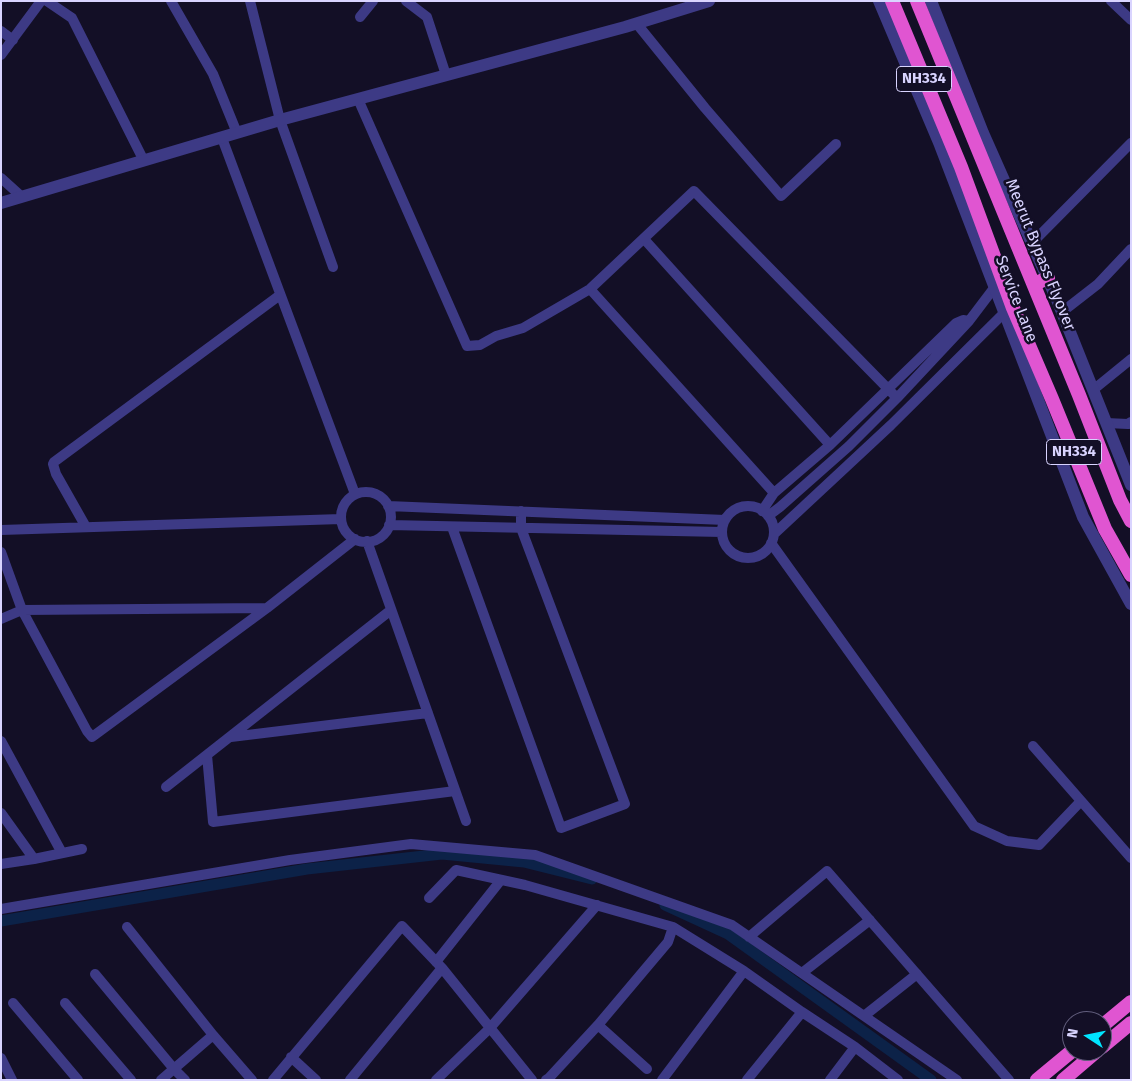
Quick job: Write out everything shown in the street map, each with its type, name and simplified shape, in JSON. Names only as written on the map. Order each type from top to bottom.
[{"type":"highway","name":"NH334","points":[[892,1],[957,156],[1008,310],[1052,399],[1105,529],[1131,575]]},
{"type":"highway","name":"Meerut Bypass Flyover","points":[[917,1],[1034,284],[1120,500],[1131,521]]},
{"type":"highway","points":[[1034,284],[1048,278]]},
{"type":"highway","points":[[1112,1018],[1131,1002]]},
{"type":"highway","points":[[1112,1039],[1131,1023]]},
{"type":"highway","points":[[1038,1080],[1062,1060]]},
{"type":"highway","points":[[1063,1080],[1085,1061]]},
{"type":"street","points":[[1,55],[41,1]]},
{"type":"street","points":[[47,1],[72,18],[144,161]]},
{"type":"street","points":[[171,1],[212,74],[237,134]]},
{"type":"street","points":[[250,1],[280,120],[333,267]]},
{"type":"street","points":[[360,17],[373,1]]},
{"type":"street","points":[[406,1],[427,17],[446,75]]},
{"type":"street","points":[[1,203],[280,120],[637,24],[709,1]]},
{"type":"street","name":"Service Lane","points":[[879,1],[999,286]]},
{"type":"street","points":[[931,1],[983,133],[1048,278],[1129,478]]},
{"type":"street","points":[[1111,1],[1131,20]]},
{"type":"street","points":[[637,24],[705,108],[781,196],[836,144]]},
{"type":"street","points":[[1,31],[13,40]]},
{"type":"street","points":[[358,99],[467,346],[480,345],[496,336],[523,328],[590,289],[694,191],[897,398]]},
{"type":"street","points":[[222,138],[355,494]]},
{"type":"street","points":[[1032,243],[1131,143]]},
{"type":"street","points":[[1,178],[22,197]]},
{"type":"street","points":[[644,239],[830,445]]},
{"type":"street","points":[[1062,312],[1098,284],[1131,249]]},
{"type":"street","points":[[765,513],[780,507],[849,446],[897,398],[999,286]]},
{"type":"street","points":[[590,289],[774,494]]},
{"type":"street","points":[[86,528],[56,474],[54,462],[280,295]]},
{"type":"street","points":[[1008,310],[772,539],[766,550],[759,556],[742,558],[734,554],[728,550],[724,543],[722,532],[725,520],[730,513],[738,509],[746,506],[754,507],[765,513],[773,528],[772,539],[974,826],[1007,841],[1040,845],[1081,801]]},
{"type":"street","name":"Service Lane","points":[[1008,310],[1083,517],[1131,604]]},
{"type":"street","points":[[765,513],[774,494],[830,445],[956,323],[963,320],[969,321]]},
{"type":"street","points":[[1093,390],[1131,359]]},
{"type":"street","points":[[880,414],[891,425]]},
{"type":"street","points":[[1106,422],[1128,424],[1131,422]]},
{"type":"street","points":[[849,446],[857,456]]},
{"type":"street","points":[[362,492],[377,494],[388,506],[390,512],[389,525],[378,538],[367,541],[355,539],[343,527],[341,512],[344,505],[355,494],[362,492]]},
{"type":"street","points":[[388,506],[725,520]]},
{"type":"street","points":[[420,507],[420,526]]},
{"type":"street","points":[[452,527],[561,828],[624,804],[521,528],[521,511]]},
{"type":"street","points":[[570,529],[571,513]]},
{"type":"street","points":[[631,530],[632,516]]},
{"type":"street","points":[[1,530],[341,520]]},
{"type":"street","points":[[389,525],[722,532]]},
{"type":"street","points":[[1,552],[22,610],[92,737],[267,608],[355,539]]},
{"type":"street","points":[[367,541],[466,821]]},
{"type":"street","points":[[1,619],[22,610],[267,608]]},
{"type":"street","points":[[166,787],[391,610]]},
{"type":"street","points":[[230,737],[428,713]]},
{"type":"street","points":[[1,741],[62,853]]},
{"type":"street","points":[[1033,746],[1131,858]]},
{"type":"street","points":[[207,755],[213,822],[455,791]]},
{"type":"street","points":[[1,814],[34,859]]},
{"type":"street","points":[[1,909],[290,860],[411,844],[535,854],[732,925],[957,1080]]},
{"type":"street","points":[[1,864],[82,849]]},
{"type":"street","points":[[429,898],[456,870],[525,885],[673,927],[744,971],[802,1012],[855,1046],[898,1080]]},
{"type":"street","points":[[749,937],[827,871],[1009,1080]]},
{"type":"street","points":[[350,1080],[439,965],[501,880]]},
{"type":"street","points":[[436,1080],[490,1028],[597,906]]},
{"type":"street","points":[[802,973],[870,920]]},
{"type":"street","points":[[273,1080],[402,926],[439,965],[532,1080]]},
{"type":"street","points":[[127,927],[252,1080]]},
{"type":"street","points":[[546,1080],[550,1078],[598,1025],[668,942],[673,927]]},
{"type":"street","points":[[662,1080],[744,971]]},
{"type":"street","points":[[95,974],[184,1080]]},
{"type":"street","points":[[864,1016],[917,974]]},
{"type":"street","points":[[14,1003],[78,1080]]},
{"type":"street","points":[[65,1003],[131,1080]]},
{"type":"street","points":[[746,1080],[802,1012]]},
{"type":"street","points":[[598,1025],[647,1069]]},
{"type":"street","points":[[161,1080],[214,1035]]},
{"type":"street","points":[[830,1080],[855,1046]]},
{"type":"street","points":[[291,1057],[316,1080]]},
{"type":"street","points":[[1,1058],[12,1080]]},
{"type":"waterway","points":[[1,921],[307,869],[442,854],[524,862],[592,879]]},
{"type":"waterway","points":[[665,905],[728,934],[931,1080]]}]
